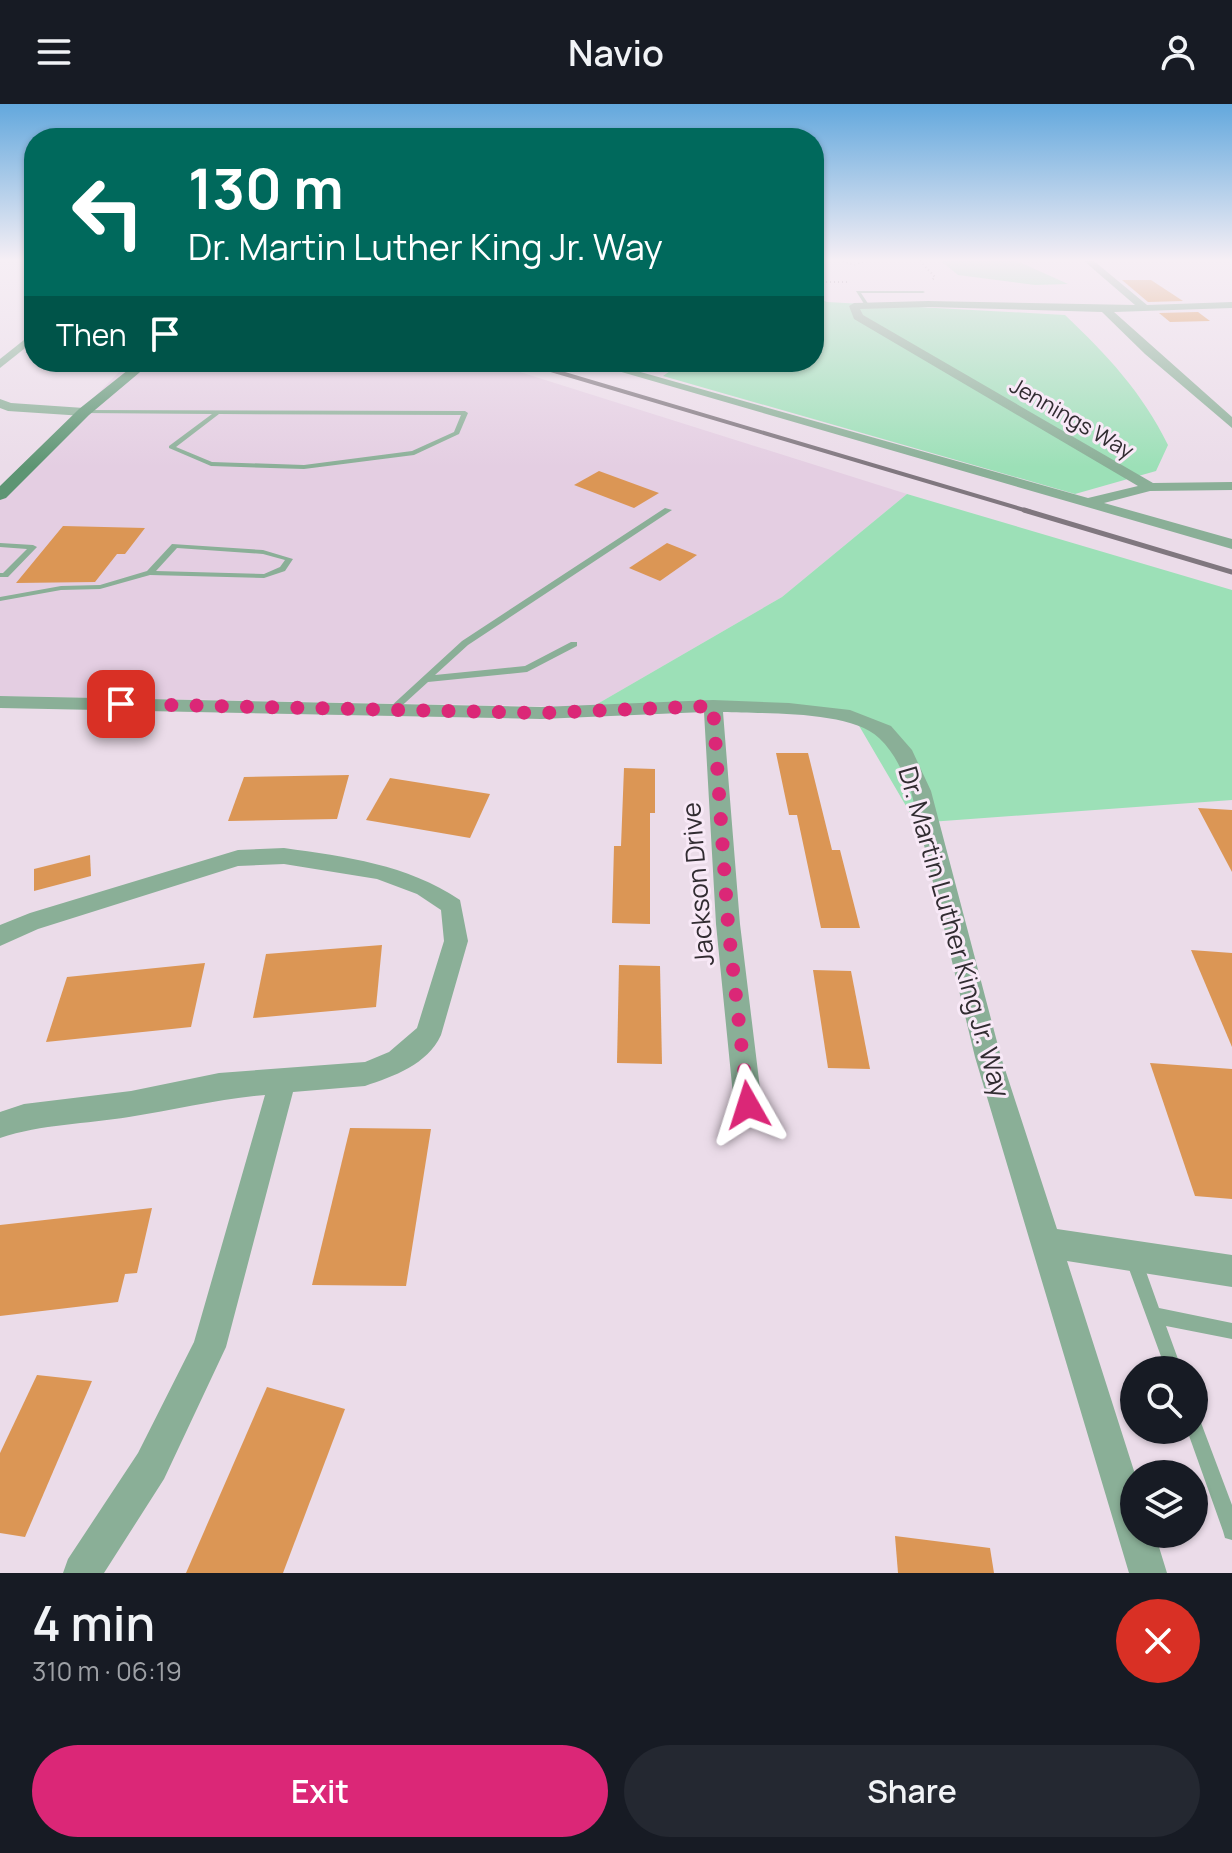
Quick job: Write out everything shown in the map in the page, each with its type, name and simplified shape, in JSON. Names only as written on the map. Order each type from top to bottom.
[{"type":"street","name":"Jennings Way","points":[[880,330],[1150,487]]},
{"type":"street","points":[[1125,330],[1232,424]]},
{"type":"street","points":[[0,365],[24,344]]},
{"type":"street","points":[[0,495],[84,412],[134,372]]},
{"type":"street","points":[[628,372],[1232,544]]},
{"type":"street","points":[[0,403],[8,407],[84,412]]},
{"type":"street","points":[[1086,504],[1150,487],[1232,486]]},
{"type":"street","name":"Dr. Martin Luther King Jr. Way","points":[[0,702],[541,713],[713,706],[789,709],[850,716],[884,731],[905,755],[921,791],[988,1057],[1120,1484]]},
{"type":"street","name":"Jackson Drive","points":[[713,706],[728,924],[748,1105]]},
{"type":"street","points":[[0,936],[30,922],[238,858],[284,856],[379,871],[425,888],[452,906],[456,941],[428,1035],[399,1061],[365,1074],[219,1086],[131,1104],[24,1117],[0,1125]]},
{"type":"street","points":[[82,1573],[151,1466],[209,1347],[283,1080]]},
{"type":"street","points":[[1043,1242],[1232,1271]]},
{"type":"street","name":"Dr. Martin Luther King Jr. Way","points":[[1140,1548],[1148,1573]]},
{"type":"lane","points":[[84,412],[218,412],[465,413],[457,433],[414,453],[304,467],[211,464],[171,447],[218,412]]},
{"type":"lane","points":[[392,710],[465,643],[668,510]]},
{"type":"lane","points":[[0,545],[33,547],[5,575],[0,575]]},
{"type":"lane","points":[[0,599],[61,588],[100,587],[150,573],[264,576],[278,572],[289,559],[263,552],[175,546],[150,573]]},
{"type":"lane","points":[[426,679],[527,669],[574,644]]},
{"type":"lane","points":[[1133,1258],[1169,1356]]},
{"type":"lane","points":[[1154,1315],[1232,1331]]},
{"type":"lane","points":[[1201,1444],[1232,1531]]},
{"type":"shaded area","points":[[119,372],[520,372],[907,494],[782,597],[592,707],[0,696],[0,492]]},
{"type":"green space","points":[[824,330],[1080,330],[1122,375],[1147,408],[1168,445],[1156,471],[1075,494],[663,376],[669,372],[824,372]]},
{"type":"green space","points":[[907,494],[1232,590],[1232,800],[916,823],[851,712],[592,707],[782,597]]},
{"type":"building","points":[[599,471],[659,493],[634,508],[574,485]]},
{"type":"building","points":[[63,526],[145,528],[125,554],[117,554],[95,582],[16,583]]},
{"type":"building","points":[[667,543],[697,555],[660,581],[629,568]]},
{"type":"building","points":[[776,753],[808,753],[832,850],[840,850],[860,928],[821,928],[797,815],[789,815]]},
{"type":"building","points":[[624,768],[655,769],[655,813],[650,813],[650,924],[612,923],[614,846],[621,846]]},
{"type":"building","points":[[349,775],[337,819],[228,821],[244,777]]},
{"type":"building","points":[[390,778],[490,794],[470,838],[366,820]]},
{"type":"building","points":[[1198,808],[1232,810],[1232,872]]},
{"type":"building","points":[[90,855],[91,876],[34,891],[34,869]]},
{"type":"building","points":[[382,945],[376,1007],[253,1018],[266,954]]},
{"type":"building","points":[[1191,950],[1232,953],[1232,1047]]},
{"type":"building","points":[[205,963],[191,1027],[46,1042],[67,977]]},
{"type":"building","points":[[619,965],[660,966],[662,1064],[617,1063]]},
{"type":"building","points":[[813,970],[851,971],[870,1069],[828,1068]]},
{"type":"building","points":[[1150,1063],[1232,1069],[1232,1199],[1195,1196]]},
{"type":"building","points":[[350,1128],[431,1129],[406,1286],[312,1285]]},
{"type":"building","points":[[152,1208],[137,1273],[125,1274],[118,1302],[0,1316],[0,1225]]},
{"type":"building","points":[[37,1375],[92,1381],[25,1537],[0,1533],[0,1453]]},
{"type":"building","points":[[267,1387],[345,1409],[283,1573],[186,1573]]},
{"type":"building","points":[[895,1536],[990,1548],[994,1573],[898,1573]]},
{"type":"railway","points":[[558,372],[1031,512]]},
{"type":"railway","points":[[1024,510],[1232,572]]},
{"type":"route","points":[[121,704],[541,713],[713,706],[728,924],[748,1105]]}]
